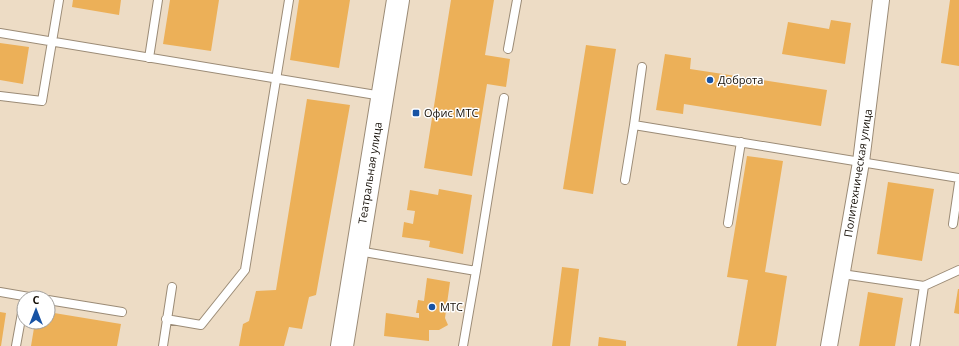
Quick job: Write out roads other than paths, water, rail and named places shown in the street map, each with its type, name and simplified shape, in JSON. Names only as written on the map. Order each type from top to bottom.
[{"type":"main road","name":"Театральная улица","points":[[342,346],[398,0]]},
{"type":"street","name":"Политехническая улица","points":[[829,346],[861,162],[881,0]]},
{"type":"lane","points":[[0,96],[42,101],[59,0]]},
{"type":"lane","points":[[149,58],[158,0]]},
{"type":"lane","points":[[166,319],[201,325],[245,270],[289,0]]},
{"type":"lane","points":[[508,49],[516,0]]},
{"type":"lane","points":[[0,33],[383,96]]},
{"type":"lane","points":[[624,180],[642,68]]},
{"type":"lane","points":[[463,346],[504,98]]},
{"type":"lane","points":[[634,125],[959,178]]},
{"type":"lane","points":[[728,224],[741,142]]},
{"type":"lane","points":[[953,224],[959,183]]},
{"type":"lane","points":[[358,251],[476,271]]},
{"type":"lane","points":[[842,274],[924,286],[959,270]]},
{"type":"lane","points":[[915,346],[924,286]]},
{"type":"lane","points":[[162,346],[172,287]]},
{"type":"lane","points":[[0,292],[16,296]]},
{"type":"lane","points":[[56,301],[122,312]]},
{"type":"lane","points":[[16,346],[19,330]]},
{"type":"place","name":"Доброта","points":[[710,80]]},
{"type":"place","name":"Офис МТС","points":[[416,113]]},
{"type":"place","name":"МТС","points":[[432,307]]}]
